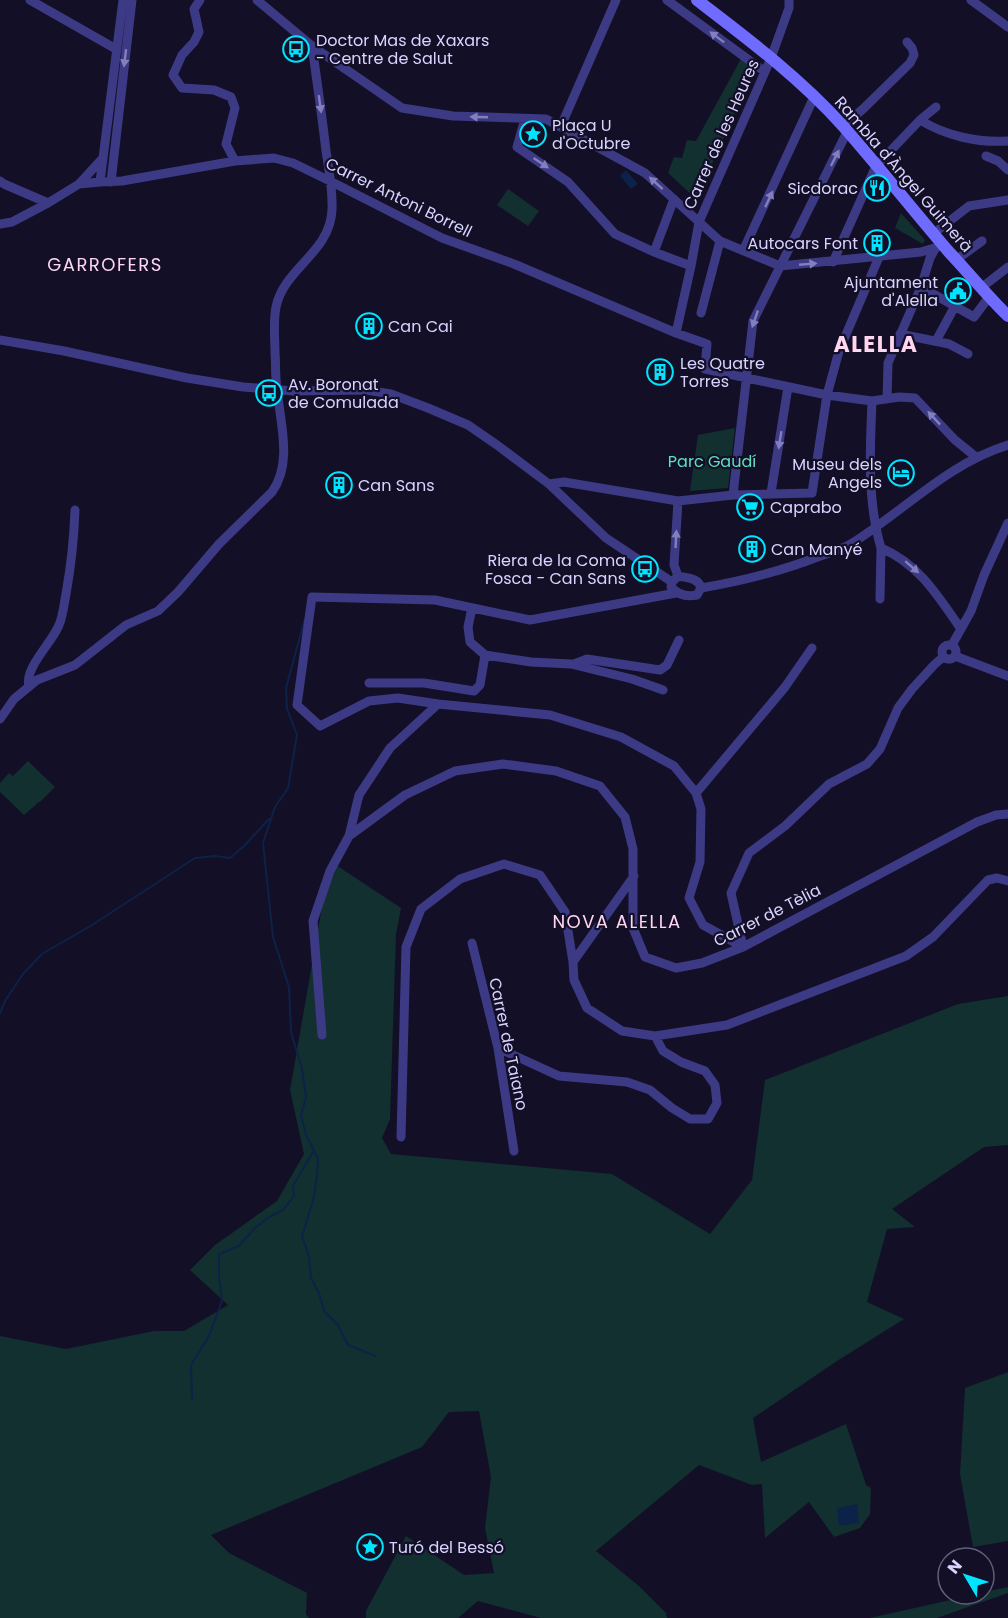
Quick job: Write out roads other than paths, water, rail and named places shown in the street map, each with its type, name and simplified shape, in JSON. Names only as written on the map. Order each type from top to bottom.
[{"type":"main road","name":"Rambla d'Àngel Guimerà","points":[[697,0],[771,58],[814,97],[845,129],[933,234],[939,247],[956,260],[1008,316]]},
{"type":"street","points":[[30,0],[116,49]]},
{"type":"street","points":[[100,182],[123,0]]},
{"type":"street","points":[[111,182],[132,0]]},
{"type":"street","points":[[200,0],[194,9],[200,32],[182,54],[173,75],[182,88],[214,90],[231,97],[235,108],[226,144],[235,161]]},
{"type":"street","points":[[257,0],[312,46],[402,108],[453,116],[546,119],[645,172],[720,241],[780,266],[921,252],[939,247]]},
{"type":"street","points":[[561,126],[616,0]]},
{"type":"street","points":[[667,0],[764,71]]},
{"type":"street","name":"Carrer de les Heures","points":[[676,333],[699,222],[771,58],[789,8],[789,0]]},
{"type":"street","points":[[971,0],[1008,27]]},
{"type":"street","points":[[733,495],[753,321],[845,129],[910,63],[914,55],[907,42]]},
{"type":"street","points":[[0,719],[14,699],[37,680],[75,665],[126,625],[158,611],[278,484],[284,453],[277,390],[274,322],[276,306],[281,291],[290,278],[320,244],[328,229],[332,212],[312,46]]},
{"type":"street","points":[[743,251],[814,97]]},
{"type":"street","points":[[833,262],[876,166],[920,120],[936,107]]},
{"type":"street","points":[[525,118],[517,147],[568,182],[615,234],[691,266]]},
{"type":"street","points":[[920,120],[933,128],[952,134],[985,140],[1008,141]]},
{"type":"street","points":[[986,156],[998,161],[1008,170]]},
{"type":"street","points":[[0,224],[12,222],[78,184],[103,158]]},
{"type":"street","name":"Carrer Antoni Borrell","points":[[78,184],[122,181],[235,161],[274,158],[292,163],[442,238],[514,264],[707,344],[705,369],[747,378]]},
{"type":"street","points":[[0,181],[48,203]]},
{"type":"street","points":[[654,252],[674,199]]},
{"type":"street","points":[[933,234],[969,206],[1008,200]]},
{"type":"street","points":[[701,313],[720,241]]},
{"type":"street","points":[[956,260],[982,241]]},
{"type":"street","points":[[887,399],[888,363],[921,287],[930,258],[939,247]]},
{"type":"street","points":[[549,484],[564,482],[678,501],[733,495],[812,493],[827,395],[839,351],[879,257]]},
{"type":"street","points":[[921,287],[974,317],[985,293],[1008,267]]},
{"type":"street","points":[[936,341],[955,306]]},
{"type":"street","points":[[900,336],[949,344],[968,354]]},
{"type":"street","points":[[0,339],[187,378],[243,387],[277,390],[366,390],[391,394],[468,425],[549,484],[606,538],[675,579],[696,580],[701,584],[697,595],[676,593],[530,620],[435,600],[312,597],[297,705],[320,726],[369,701],[398,698],[550,715],[621,737],[674,766],[696,793],[702,809],[700,862],[689,898],[703,925],[742,947]]},
{"type":"street","points":[[747,378],[872,402],[915,398],[955,441],[976,457]]},
{"type":"street","points":[[771,493],[788,387]]},
{"type":"street","points":[[872,402],[870,466],[875,528],[881,548],[880,599]]},
{"type":"street","points":[[701,588],[733,583],[788,569],[852,544],[960,466],[1008,444]]},
{"type":"street","points":[[676,593],[671,588],[675,579],[678,501]]},
{"type":"street","points":[[29,686],[27,680],[31,669],[59,625],[71,566],[75,510]]},
{"type":"street","points":[[943,657],[941,653],[944,646],[951,645],[971,611],[984,575],[1008,523]]},
{"type":"street","points":[[881,548],[896,555],[927,581],[961,629]]},
{"type":"street","points":[[472,608],[468,627],[470,642],[485,655],[531,662],[571,664],[632,679],[663,690]]},
{"type":"street","points":[[571,664],[588,659],[660,670],[667,665],[679,640]]},
{"type":"street","points":[[951,645],[956,650],[955,656]]},
{"type":"street","points":[[696,793],[785,687],[812,648]]},
{"type":"street","points":[[369,683],[424,683],[474,691],[480,685],[485,655]]},
{"type":"street","points":[[943,657],[949,659],[955,656],[1008,676]]},
{"type":"street","points":[[742,947],[731,893],[749,853],[785,826],[830,784],[867,764],[880,749],[898,708],[933,665],[943,657]]},
{"type":"street","points":[[349,836],[359,795],[390,748],[438,704]]},
{"type":"street","name":"Carrer de Tèlia","points":[[322,1035],[313,921],[330,871],[349,836],[405,795],[455,771],[503,764],[556,771],[600,786],[625,817],[633,849],[633,928],[645,957],[676,968],[702,963],[742,947],[977,822],[996,815],[1008,814]]},
{"type":"street","points":[[401,1137],[406,947],[421,909],[460,879],[504,864],[540,875],[565,912],[574,980],[587,1008],[622,1030],[655,1036],[727,1025],[906,956],[933,937],[988,880],[997,878],[1008,881]]},
{"type":"street","points":[[573,962],[634,876]]},
{"type":"street","name":"Carrer de Taiano","points":[[472,943],[498,1048],[514,1151]]},
{"type":"street","points":[[498,1048],[559,1076],[627,1082],[650,1090],[690,1119],[708,1119],[717,1103],[715,1085],[705,1071],[681,1062],[663,1051],[655,1036]]},
{"type":"water","points":[[626,170],[638,184],[631,189],[620,176]]},
{"type":"water","points":[[857,1504],[859,1523],[839,1526],[837,1508]]},
{"type":"waterway","points":[[305,618],[286,688],[287,709],[297,735],[288,788],[275,807],[263,843],[273,937],[289,987],[291,1032],[302,1069],[306,1097],[301,1116],[306,1135],[318,1158],[314,1197],[302,1237],[309,1256],[311,1278],[319,1293],[324,1311],[338,1325],[348,1345],[375,1356]]},
{"type":"waterway","points":[[0,1013],[23,974],[42,954],[92,925],[195,858],[215,856],[230,858],[269,819]]},
{"type":"waterway","points":[[192,1400],[191,1365],[209,1336],[222,1301],[219,1254],[239,1246],[255,1228],[283,1210],[294,1196],[293,1186],[313,1152]]},
{"type":"place","name":"Doctor Mas de Xaxars - Centre de Salut","points":[[296,49]]},
{"type":"place","name":"Plaça U d'Octubre","points":[[533,134]]},
{"type":"place","name":"Sicdorac","points":[[877,188]]},
{"type":"place","name":"Autocars Font","points":[[877,243]]},
{"type":"place","name":"Ajuntament d'Alella","points":[[958,291]]},
{"type":"place","name":"Can Cai","points":[[369,326]]},
{"type":"place","name":"Les Quatre Torres","points":[[660,372]]},
{"type":"place","name":"Av. Boronat de Comulada","points":[[269,393]]},
{"type":"place","name":"Museu dels Angels","points":[[901,473]]},
{"type":"place","name":"Can Sans","points":[[339,485]]},
{"type":"place","name":"Caprabo","points":[[750,507]]},
{"type":"place","name":"Can Manyé","points":[[752,549]]},
{"type":"place","name":"Riera de la Coma Fosca - Can Sans","points":[[645,569]]},
{"type":"place","name":"Turó del Bessó","points":[[370,1547]]},
{"type":"district","name":"GARROFERS","points":[[105,265]]},
{"type":"district","name":"ALELLA","points":[[876,344]]},
{"type":"district","name":"NOVA ALELLA","points":[[617,922]]},
{"type":"park label","name":"Parc Gaudí","points":[[712,461]]}]
